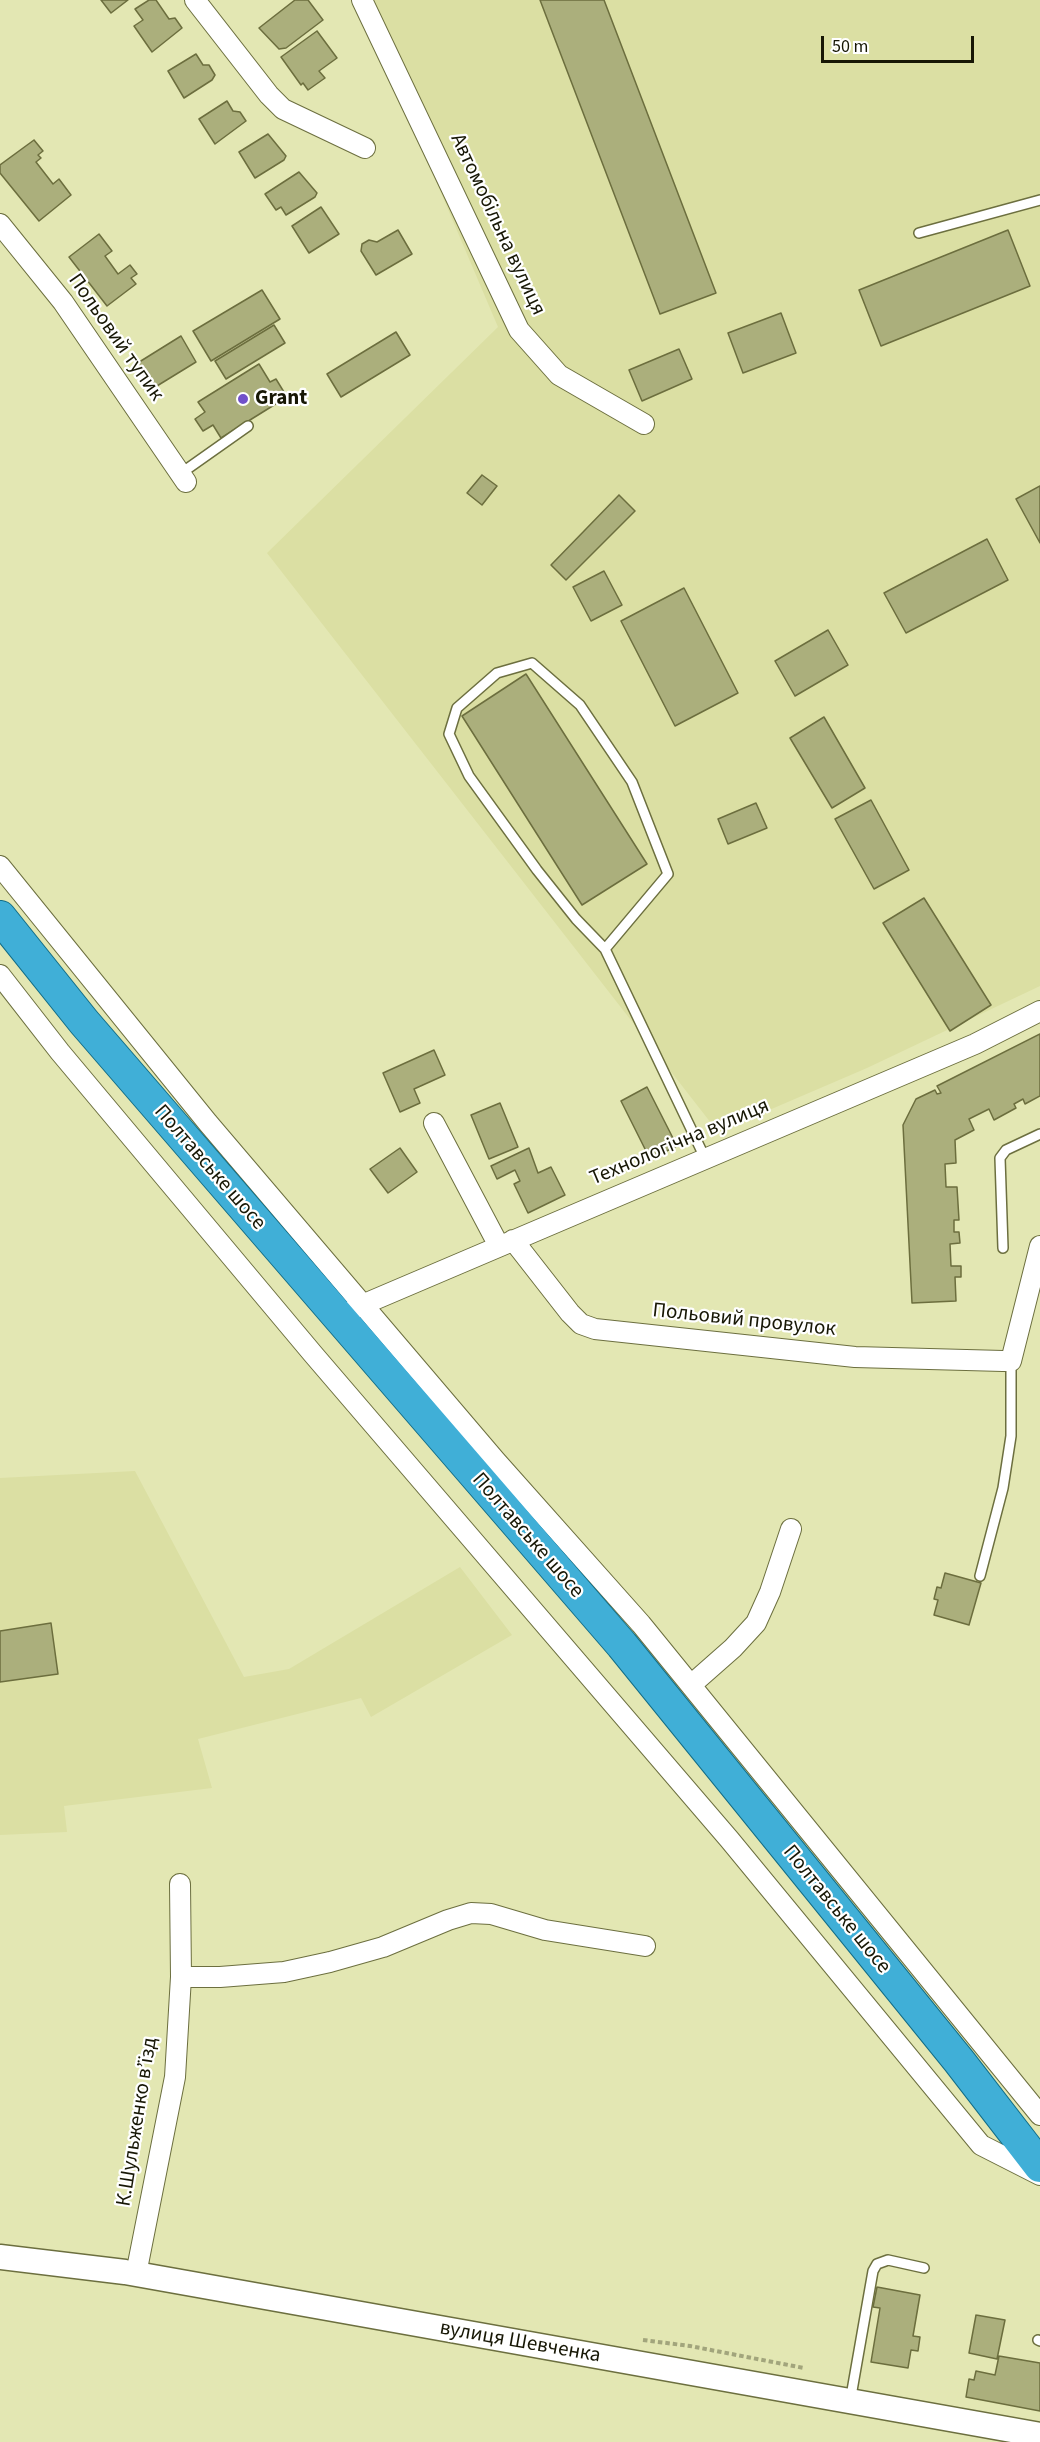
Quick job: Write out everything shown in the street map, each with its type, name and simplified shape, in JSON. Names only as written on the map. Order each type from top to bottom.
[{"type":"highway","name":"Полтавське шосе","points":[[0,917],[84,1022],[649,1678],[1040,2166]]},
{"type":"street","points":[[195,0],[269,95],[284,109],[365,148]]},
{"type":"street","name":"Автомобільна вулиця","points":[[363,0],[519,330],[559,375],[644,424]]},
{"type":"street","name":"Польовий тупик","points":[[0,224],[63,302],[183,478]]},
{"type":"street","points":[[0,866],[208,1123],[365,1304],[495,1460],[641,1624],[1040,2115]]},
{"type":"street","points":[[0,975],[60,1052],[259,1290],[729,1839],[981,2145],[1040,2175]]},
{"type":"street","name":"Технологічна вулиця","points":[[337,1317],[975,1044],[1040,1011]]},
{"type":"street","name":"Польовий провулок","points":[[434,1123],[506,1243],[581,1324],[595,1329],[855,1357],[1011,1361]]},
{"type":"street","points":[[1011,1361],[1040,1246]]},
{"type":"street","points":[[691,1685],[733,1648],[756,1623],[770,1592],[792,1529]]},
{"type":"street","name":"К.Шульженко в’їзд","points":[[136,2274],[175,2078],[181,1977],[180,1884]]},
{"type":"street","points":[[181,1977],[220,1977],[284,1972],[330,1962],[383,1947],[471,1913],[490,1914],[545,1930],[645,1946]]},
{"type":"street","name":"вулиця Шевченка","points":[[0,2257],[136,2274],[850,2402],[1007,2437],[1040,2435]]},
{"type":"lane","points":[[919,233],[1040,200]]},
{"type":"lane","points":[[183,478],[248,426]]},
{"type":"lane","points":[[605,949],[648,894],[668,874],[660,853],[632,782],[580,705],[532,663],[497,673],[457,708],[449,734],[469,776],[537,870],[605,949],[705,1158]]},
{"type":"lane","points":[[1003,1248],[1000,1158],[1006,1150],[1040,1134]]},
{"type":"lane","points":[[980,1576],[1003,1488],[1011,1436],[1011,1361]]},
{"type":"lane","points":[[850,2402],[873,2271],[878,2264],[888,2260],[924,2268]]},
{"type":"shaded area","points":[[359,0],[1040,0],[1040,986],[867,1068],[718,1132],[267,553],[498,327]]},
{"type":"shaded area","points":[[135,1471],[244,1677],[289,1669],[460,1567],[512,1635],[371,1717],[361,1698],[198,1739],[212,1788],[64,1806],[67,1832],[0,1835],[0,1478]]},
{"type":"building","points":[[101,0],[128,0],[111,13]]},
{"type":"building","points":[[149,0],[156,0],[169,19],[175,18],[182,28],[152,52],[134,26],[143,20],[135,9]]},
{"type":"building","points":[[295,0],[308,0],[323,20],[286,48],[279,49],[259,28]]},
{"type":"building","points":[[540,0],[604,0],[716,293],[660,314]]},
{"type":"building","points":[[317,31],[337,58],[319,71],[325,78],[308,90],[303,83],[301,85],[281,57]]},
{"type":"building","points":[[196,54],[203,65],[209,65],[215,75],[212,80],[184,98],[168,71]]},
{"type":"building","points":[[227,101],[233,111],[240,112],[246,121],[215,144],[199,119]]},
{"type":"building","points":[[268,134],[286,156],[284,160],[255,178],[239,152]]},
{"type":"building","points":[[34,140],[43,151],[38,155],[41,158],[36,162],[53,184],[59,179],[71,195],[39,221],[0,173],[0,165]]},
{"type":"building","points":[[299,172],[317,193],[315,197],[286,215],[281,207],[276,210],[265,194]]},
{"type":"building","points":[[321,207],[339,234],[309,253],[292,226]]},
{"type":"building","points":[[398,230],[412,254],[376,275],[361,251],[362,244],[369,240],[377,242]]},
{"type":"building","points":[[1008,230],[1030,286],[881,346],[859,290]]},
{"type":"building","points":[[99,234],[112,251],[105,256],[118,274],[130,265],[137,274],[131,278],[136,284],[107,306],[69,257]]},
{"type":"building","points":[[262,290],[280,319],[211,361],[193,331]]},
{"type":"building","points":[[781,313],[796,353],[743,373],[728,333]]},
{"type":"building","points":[[274,325],[285,343],[226,379],[215,361]]},
{"type":"building","points":[[396,332],[410,355],[341,397],[327,374]]},
{"type":"building","points":[[181,336],[196,362],[152,389],[136,364]]},
{"type":"building","points":[[679,349],[692,379],[642,401],[629,370]]},
{"type":"building","name":"Grant","points":[[259,364],[270,382],[276,379],[287,397],[221,438],[213,425],[203,431],[195,419],[205,412],[198,402]]},
{"type":"building","points":[[482,475],[497,486],[482,505],[467,493]]},
{"type":"building","points":[[1040,486],[1040,543],[1016,499]]},
{"type":"building","points":[[619,495],[635,511],[566,580],[551,565]]},
{"type":"building","points":[[987,539],[1008,580],[906,633],[884,593]]},
{"type":"building","points":[[604,571],[622,605],[591,621],[573,587]]},
{"type":"building","points":[[684,588],[738,693],[675,726],[621,621]]},
{"type":"building","points":[[828,630],[848,665],[795,696],[775,661]]},
{"type":"building","points":[[526,674],[647,864],[582,905],[462,716]]},
{"type":"building","points":[[824,717],[865,788],[832,808],[790,738]]},
{"type":"building","points":[[871,800],[909,870],[874,889],[835,819]]},
{"type":"building","points":[[756,803],[767,828],[728,844],[718,819]]},
{"type":"building","points":[[924,898],[991,1005],[950,1031],[883,923]]},
{"type":"building","points":[[1040,1034],[1040,1096],[1025,1104],[1023,1099],[1014,1104],[1016,1108],[994,1120],[989,1109],[969,1119],[974,1130],[955,1140],[956,1163],[945,1164],[946,1187],[957,1187],[959,1220],[954,1220],[954,1232],[959,1232],[960,1243],[950,1244],[951,1266],[961,1266],[961,1277],[955,1277],[956,1301],[912,1303],[903,1125],[916,1099],[935,1090],[937,1094],[941,1093],[937,1086]]},
{"type":"building","points":[[434,1050],[445,1075],[414,1089],[420,1103],[400,1112],[383,1073]]},
{"type":"building","points":[[647,1087],[677,1146],[650,1159],[621,1101]]},
{"type":"building","points":[[500,1103],[518,1147],[489,1159],[471,1115]]},
{"type":"building","points":[[400,1148],[417,1172],[388,1193],[370,1169]]},
{"type":"building","points":[[529,1148],[538,1173],[551,1167],[565,1195],[528,1213],[514,1184],[520,1181],[515,1170],[497,1179],[491,1166]]},
{"type":"building","points":[[945,1573],[981,1583],[969,1625],[934,1615],[938,1600],[934,1599],[937,1587],[941,1588]]},
{"type":"building","points":[[51,1623],[58,1674],[0,1682],[0,1631]]},
{"type":"building","points":[[877,2287],[920,2295],[913,2336],[920,2337],[918,2351],[911,2350],[908,2368],[871,2362],[880,2308],[873,2307]]},
{"type":"building","points":[[976,2315],[1005,2320],[997,2359],[969,2353]]},
{"type":"building","points":[[999,2356],[1040,2363],[1040,2411],[966,2397],[969,2379],[974,2380],[976,2371],[995,2375]]},
{"type":"place","name":"Grant","points":[[243,399]]}]
